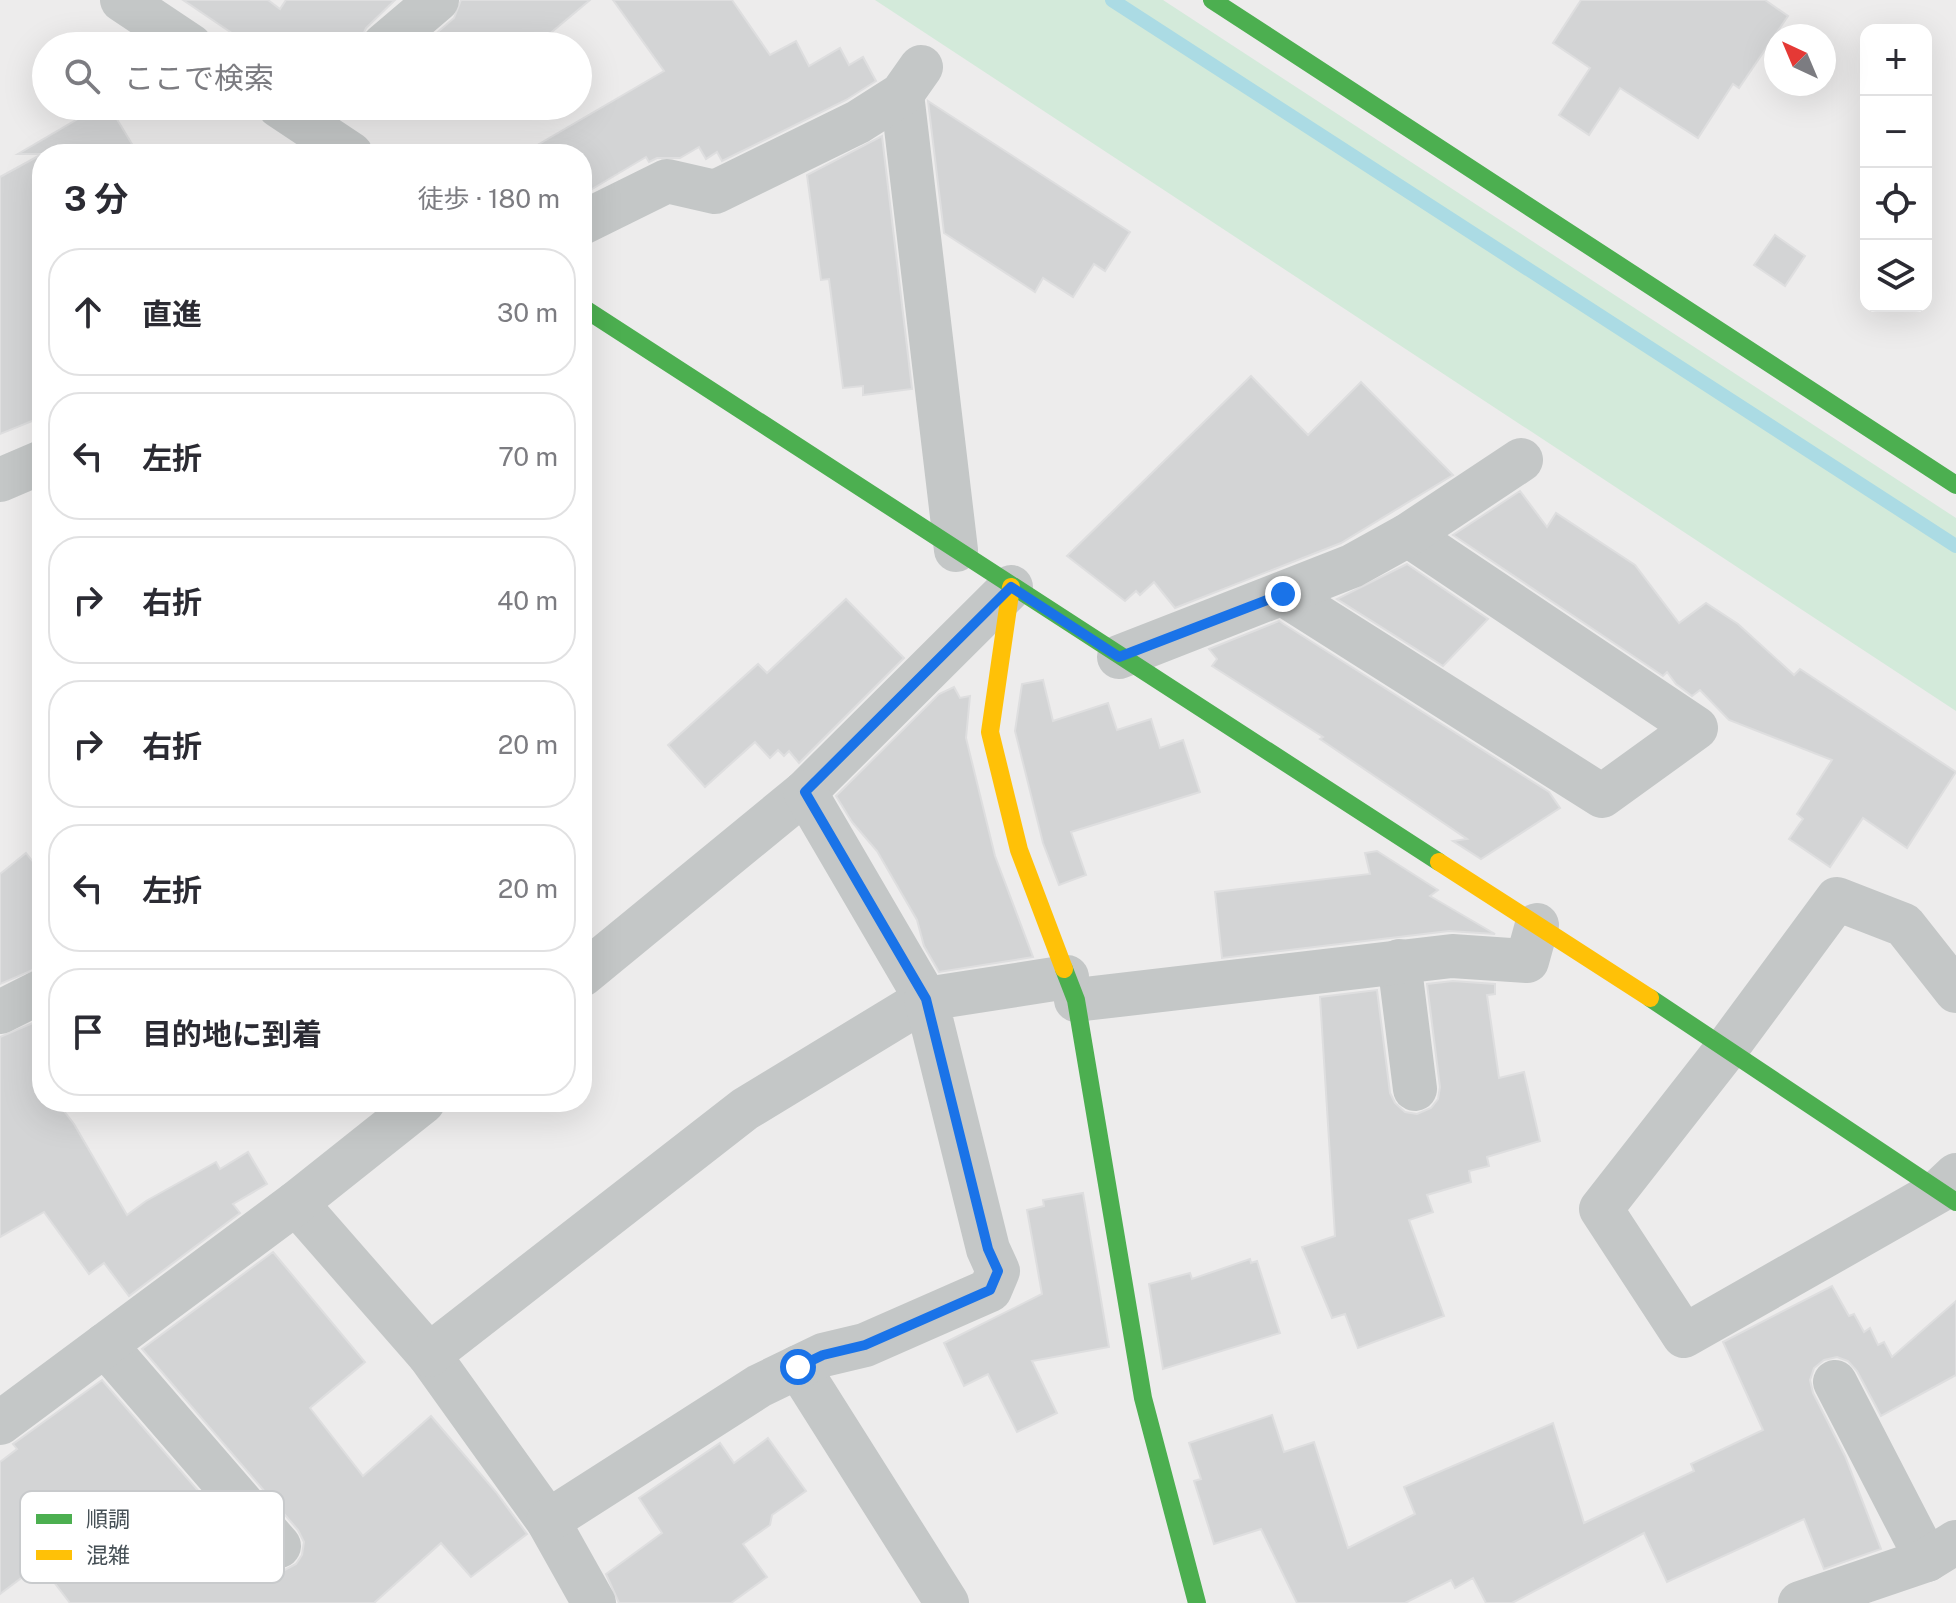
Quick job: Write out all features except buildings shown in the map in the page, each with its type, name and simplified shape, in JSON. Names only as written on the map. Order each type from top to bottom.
[{"type":"street","points":[[122,0],[170,32]]},
{"type":"street","points":[[399,32],[437,0]]},
{"type":"street","points":[[1212,0],[1956,485]]},
{"type":"street","points":[[592,218],[667,181],[715,192],[858,122],[912,80],[956,550]]},
{"type":"street","points":[[300,120],[336,144]]},
{"type":"street","points":[[592,313],[1119,657],[1727,1048],[1950,1189],[1684,1336],[1601,1209],[1727,1048],[1837,899],[1904,925],[1956,991]]},
{"type":"street","points":[[1119,657],[1352,566],[1408,535],[1521,460]]},
{"type":"street","points":[[0,480],[32,466]]},
{"type":"street","points":[[1283,594],[1602,796],[1696,728],[1408,535]]},
{"type":"street","points":[[592,967],[805,792],[1011,587]]},
{"type":"street","points":[[1011,587],[990,732],[1019,850],[1071,989],[1143,1398],[1197,1603]]},
{"type":"street","points":[[548,1521],[759,1386],[823,1355],[865,1345],[990,1290],[998,1271],[988,1249],[926,999],[805,792]]},
{"type":"street","points":[[429,1355],[745,1109],[926,999],[1452,956],[1527,961],[1537,925]]},
{"type":"street","points":[[1399,961],[1415,1089]]},
{"type":"street","points":[[0,1012],[32,996]]},
{"type":"street","points":[[0,1423],[296,1203],[410,1112]]},
{"type":"street","points":[[296,1203],[429,1355],[548,1521],[594,1603]]},
{"type":"street","points":[[105,1345],[231,1491]]},
{"type":"street","points":[[798,1367],[947,1603]]},
{"type":"street","points":[[1800,1603],[1942,1551],[1835,1382]]},
{"type":"green space","points":[[875,0],[1163,0],[1956,518],[1956,711]]},
{"type":"waterway","points":[[1112,0],[1956,546]]},
{"type":"traffic: fast","points":[[1212,0],[1956,485]]},
{"type":"traffic: fast","points":[[592,313],[1439,862]]},
{"type":"traffic: fast","points":[[1064,969],[1076,1000],[1143,1398],[1197,1603]]},
{"type":"traffic: fast","points":[[1650,998],[1956,1202]]},
{"type":"traffic: slow","points":[[1011,587],[990,732],[1019,850],[1064,969]]},
{"type":"traffic: slow","points":[[1439,862],[1650,998]]},
{"type":"route","points":[[798,1367],[823,1355],[865,1345],[990,1290],[998,1271],[988,1249],[926,999],[805,792],[1011,587],[1119,657],[1283,594]]}]
